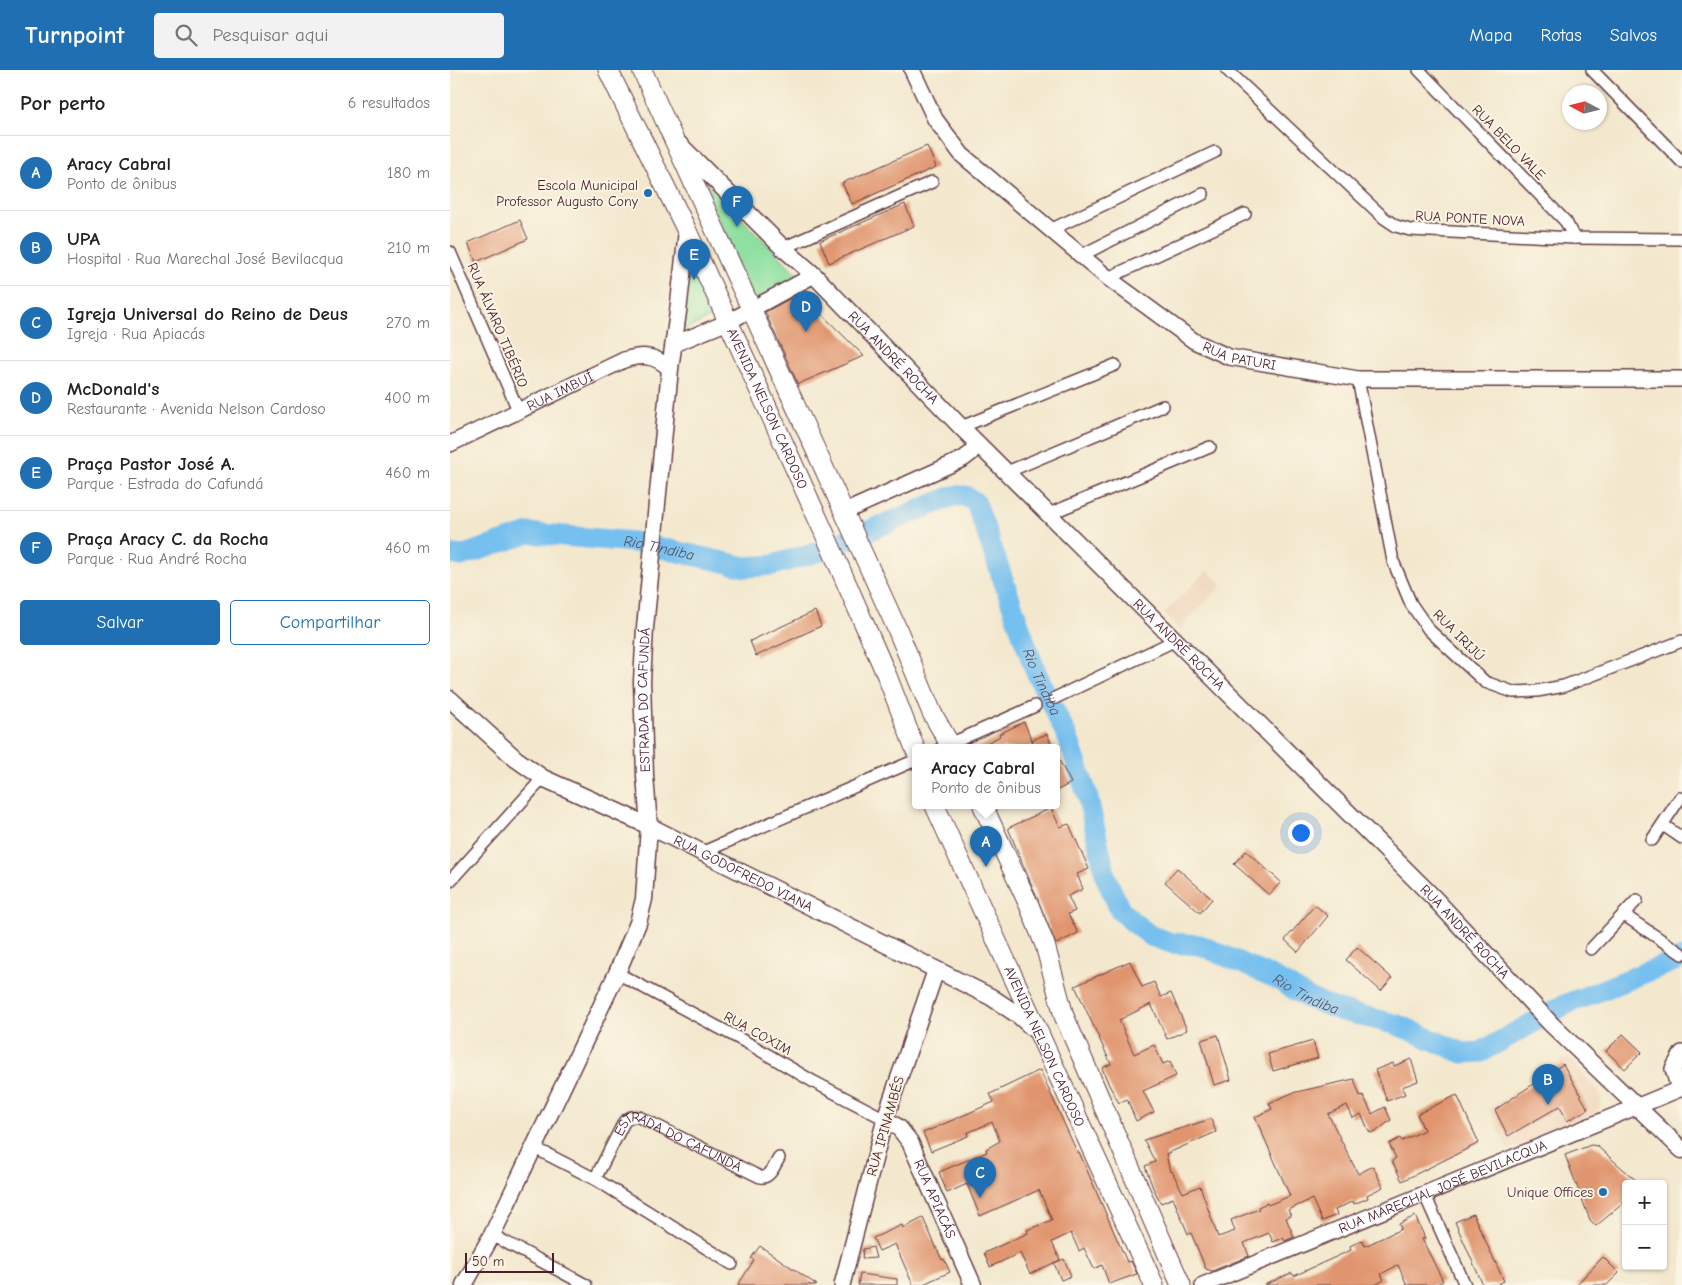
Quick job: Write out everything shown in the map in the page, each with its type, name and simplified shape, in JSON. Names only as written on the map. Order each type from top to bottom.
[{"type":"main road","name":"AVENIDA NELSON CARDOSO","points":[[608,70],[686,231],[831,547],[888,676],[914,744]]},
{"type":"main road","name":"AVENIDA NELSON CARDOSO","points":[[642,70],[898,631],[946,744]]},
{"type":"main road","name":"RUA ANDRÉ ROCHA","points":[[673,139],[783,248],[814,275],[960,427],[1434,898],[1529,1002],[1682,1150]]},
{"type":"main road","name":"ESTRADA DO CAFUNDÁ","points":[[464,1285],[492,1235],[617,973],[638,923],[644,899],[649,826],[645,776],[642,681],[651,557],[686,231]]},
{"type":"main road","name":"RUA GODOFREDO VIANA","points":[[450,699],[516,759],[544,778],[649,826],[1004,1004],[1028,1023],[1042,1038]]},
{"type":"main road","name":"AVENIDA NELSON CARDOSO","points":[[936,809],[1154,1285]]},
{"type":"main road","name":"AVENIDA NELSON CARDOSO","points":[[984,809],[1042,937],[1064,1016],[1181,1285]]},
{"type":"main road","name":"RUA IPINAMBÉS","points":[[885,1120],[936,970]]},
{"type":"main road","name":"RUA APIACÁS","points":[[885,1120],[899,1128],[910,1142],[973,1285]]},
{"type":"street","name":"RUA PATURI","points":[[912,70],[935,119],[962,155],[1108,278],[1194,341],[1229,357],[1358,378],[1682,379]]},
{"type":"street","name":"RUA PONTE NOVA","points":[[1228,70],[1384,218],[1396,226],[1410,230],[1574,238],[1682,239]]},
{"type":"street","name":"RUA BELO VALE","points":[[1419,70],[1566,222],[1574,238]]},
{"type":"street","points":[[1592,70],[1682,162]]},
{"type":"street","points":[[1050,230],[1215,152]]},
{"type":"street","points":[[783,248],[932,182]]},
{"type":"street","points":[[1080,256],[1203,194]]},
{"type":"street","points":[[1108,278],[1245,214]]},
{"type":"street","name":"RUA ÁLVARO TIBÉRIO","points":[[450,252],[518,410]]},
{"type":"street","points":[[674,344],[728,322],[814,275]]},
{"type":"street","name":"RUA IMBUÍ","points":[[450,444],[624,360],[636,356],[654,357],[670,369]]},
{"type":"street","points":[[960,427],[1115,365]]},
{"type":"street","name":"RUA IRIJÚ","points":[[1358,378],[1393,561],[1411,604],[1428,630],[1485,682],[1513,692],[1537,691],[1564,686],[1682,641]]},
{"type":"street","points":[[1007,472],[1162,406]]},
{"type":"street","points":[[844,512],[963,459],[971,452],[976,442]]},
{"type":"street","points":[[1049,514],[1210,448]]},
{"type":"street","points":[[1055,698],[1176,640]]},
{"type":"street","points":[[953,744],[1035,706]]},
{"type":"street","points":[[701,853],[912,762]]},
{"type":"street","points":[[450,881],[544,778]]},
{"type":"street","points":[[1652,840],[1680,798]]},
{"type":"street","points":[[1663,825],[1682,838]]},
{"type":"street","points":[[1591,949],[1637,900]]},
{"type":"street","points":[[1624,915],[1682,954]]},
{"type":"street","name":"RUA COXIM","points":[[617,973],[885,1120]]},
{"type":"street","points":[[1681,1088],[1673,1069],[1682,1053]]},
{"type":"street","name":"RUA MARECHAL JOSÉ BEVILACQUA","points":[[1203,1285],[1681,1088]]},
{"type":"street","name":"ESTRADA DO CAFUNDÁ","points":[[595,1179],[624,1122],[633,1116],[639,1117],[760,1177],[768,1176],[779,1158]]},
{"type":"street","name":"RUA IPINAMBÉS","points":[[842,1285],[885,1120]]},
{"type":"street","points":[[533,1147],[595,1179],[732,1264]]},
{"type":"street","points":[[1424,1193],[1465,1285]]},
{"type":"street","points":[[492,1235],[586,1285]]},
{"type":"shaded area","points":[[1207,570],[1222,585],[1179,629],[1164,614]]},
{"type":"shaded area","points":[[1568,1057],[1600,1093],[1599,1109],[1593,1114],[1508,1151],[1489,1109]]},
{"type":"green space","points":[[701,178],[800,277],[754,301]]},
{"type":"green space","points":[[689,246],[719,314],[679,332]]},
{"type":"building","points":[[927,146],[936,167],[852,204],[842,183]]},
{"type":"building","points":[[905,204],[914,226],[829,263],[820,241]]},
{"type":"building","points":[[520,220],[528,239],[476,262],[468,243]]},
{"type":"building","points":[[800,293],[864,356],[798,384],[765,312]]},
{"type":"building","points":[[815,611],[821,626],[756,656],[750,641]]},
{"type":"building","points":[[1024,722],[1034,744],[985,744],[1000,736],[999,734]]},
{"type":"building","points":[[1047,734],[1051,744],[1034,744],[1032,740]]},
{"type":"building","points":[[1060,762],[1071,783],[1060,789]]},
{"type":"building","points":[[1049,809],[1051,809],[1060,827],[1069,824],[1089,869],[1077,874],[1083,889],[1068,896],[1075,911],[1068,914],[1078,933],[1056,944],[1008,828]]},
{"type":"building","points":[[1246,851],[1281,882],[1269,895],[1234,864]]},
{"type":"building","points":[[1177,868],[1212,899],[1200,913],[1165,882]]},
{"type":"building","points":[[1315,905],[1328,916],[1298,952],[1285,940]]},
{"type":"building","points":[[1357,947],[1392,978],[1381,991],[1346,960]]},
{"type":"building","points":[[1130,961],[1142,987],[1154,982],[1161,997],[1171,993],[1187,1030],[1167,1039],[1151,1004],[1119,1020],[1134,1054],[1154,1045],[1163,1064],[1170,1061],[1176,1076],[1143,1091],[1154,1112],[1136,1121],[1127,1099],[1119,1103],[1109,1085],[1102,1068],[1111,1064],[1075,986]]},
{"type":"building","points":[[1623,1034],[1642,1052],[1625,1069],[1606,1051]]},
{"type":"building","points":[[1218,1035],[1231,1080],[1214,1085],[1201,1040]]},
{"type":"building","points":[[1313,1041],[1318,1058],[1273,1071],[1268,1054]]},
{"type":"building","points":[[1411,1059],[1418,1081],[1402,1087],[1405,1094],[1387,1101],[1375,1070],[1393,1063],[1394,1066]]},
{"type":"building","points":[[1563,1064],[1588,1109],[1567,1121],[1560,1106],[1508,1136],[1495,1110]]},
{"type":"building","points":[[1040,1070],[1077,1152],[1079,1152],[1127,1262],[1131,1261],[1137,1274],[1109,1284],[1102,1265],[1094,1269],[1084,1248],[1079,1251],[1071,1233],[1052,1242],[1060,1260],[1030,1274],[1020,1253],[990,1267],[984,1253],[1028,1233],[1027,1230],[1052,1220],[1039,1190],[980,1216],[967,1184],[947,1193],[939,1172],[987,1152],[986,1149],[1000,1141],[992,1122],[967,1133],[968,1136],[931,1151],[923,1133],[994,1102],[990,1094]]},
{"type":"building","points":[[1354,1079],[1360,1096],[1363,1095],[1372,1114],[1385,1107],[1391,1120],[1378,1130],[1370,1133],[1361,1114],[1353,1118],[1347,1105],[1328,1114],[1358,1174],[1373,1166],[1383,1187],[1367,1195],[1368,1198],[1354,1204],[1353,1201],[1335,1210],[1337,1215],[1322,1221],[1312,1199],[1288,1210],[1291,1216],[1286,1218],[1294,1237],[1285,1241],[1283,1238],[1273,1242],[1269,1233],[1244,1243],[1249,1256],[1212,1271],[1206,1269],[1191,1233],[1188,1234],[1173,1198],[1161,1203],[1153,1188],[1145,1166],[1155,1162],[1144,1140],[1211,1119],[1216,1132],[1166,1154],[1170,1172],[1172,1171],[1183,1193],[1200,1186],[1218,1237],[1235,1231],[1231,1220],[1259,1209],[1258,1207],[1267,1203],[1268,1205],[1290,1196],[1255,1117],[1272,1109],[1269,1103],[1292,1093]]},
{"type":"building","points":[[1457,1095],[1479,1143],[1402,1181],[1392,1161],[1396,1158],[1389,1144],[1400,1138],[1402,1141],[1424,1130],[1417,1114]]},
{"type":"building","name":"Unique Offices","points":[[1591,1145],[1597,1146],[1635,1180],[1622,1180],[1622,1204],[1596,1226],[1590,1220],[1565,1155]]},
{"type":"building","points":[[1473,1214],[1504,1281],[1496,1285],[1483,1285],[1455,1222]]},
{"type":"building","points":[[1415,1216],[1425,1238],[1422,1239],[1443,1281],[1436,1285],[1407,1285],[1398,1265],[1381,1274],[1384,1280],[1375,1285],[1264,1285],[1292,1273],[1294,1276],[1351,1250],[1350,1246],[1362,1240],[1365,1246],[1401,1229],[1399,1224]]},
{"type":"building","points":[[923,1218],[942,1260],[944,1259],[950,1272],[921,1285],[913,1285],[895,1244],[879,1251],[873,1238],[902,1225],[903,1228]]},
{"type":"building","points":[[760,1246],[817,1285],[738,1285],[754,1260],[751,1258]]},
{"type":"building","points":[[873,1247],[876,1258],[862,1259],[863,1249]]},
{"type":"building","points":[[1603,1257],[1619,1273],[1607,1285],[1576,1285]]},
{"type":"building","points":[[1064,1259],[1071,1276],[1061,1280],[1054,1263]]},
{"type":"building","points":[[860,1274],[897,1279],[897,1285],[858,1285]]},
{"type":"waterway","name":"Rio Tindiba","points":[[450,554],[461,556],[529,533],[634,542],[746,567],[773,565],[817,552],[953,496],[966,496],[976,503],[1035,670],[1068,738],[1087,794],[1106,878],[1120,910],[1151,936],[1171,943],[1200,945],[1275,978],[1310,999],[1339,1010],[1398,1025],[1463,1053],[1481,1052],[1564,1005],[1682,958]]},
{"type":"place","name":"Escola Municipal Professor Augusto Cony","points":[[648,193]]},
{"type":"place","name":"Praça Aracy C. da Rocha","points":[[737,227]]},
{"type":"place","name":"Praça Pastor José A.","points":[[694,280]]},
{"type":"place","name":"McDonald's","points":[[806,332]]},
{"type":"place","name":"Aracy Cabral","points":[[986,867]]},
{"type":"place","name":"UPA","points":[[1548,1105]]},
{"type":"place","name":"Unique Offices","points":[[1603,1192]]},
{"type":"place","name":"Igreja Universal do Reino de Deus","points":[[980,1198]]}]
